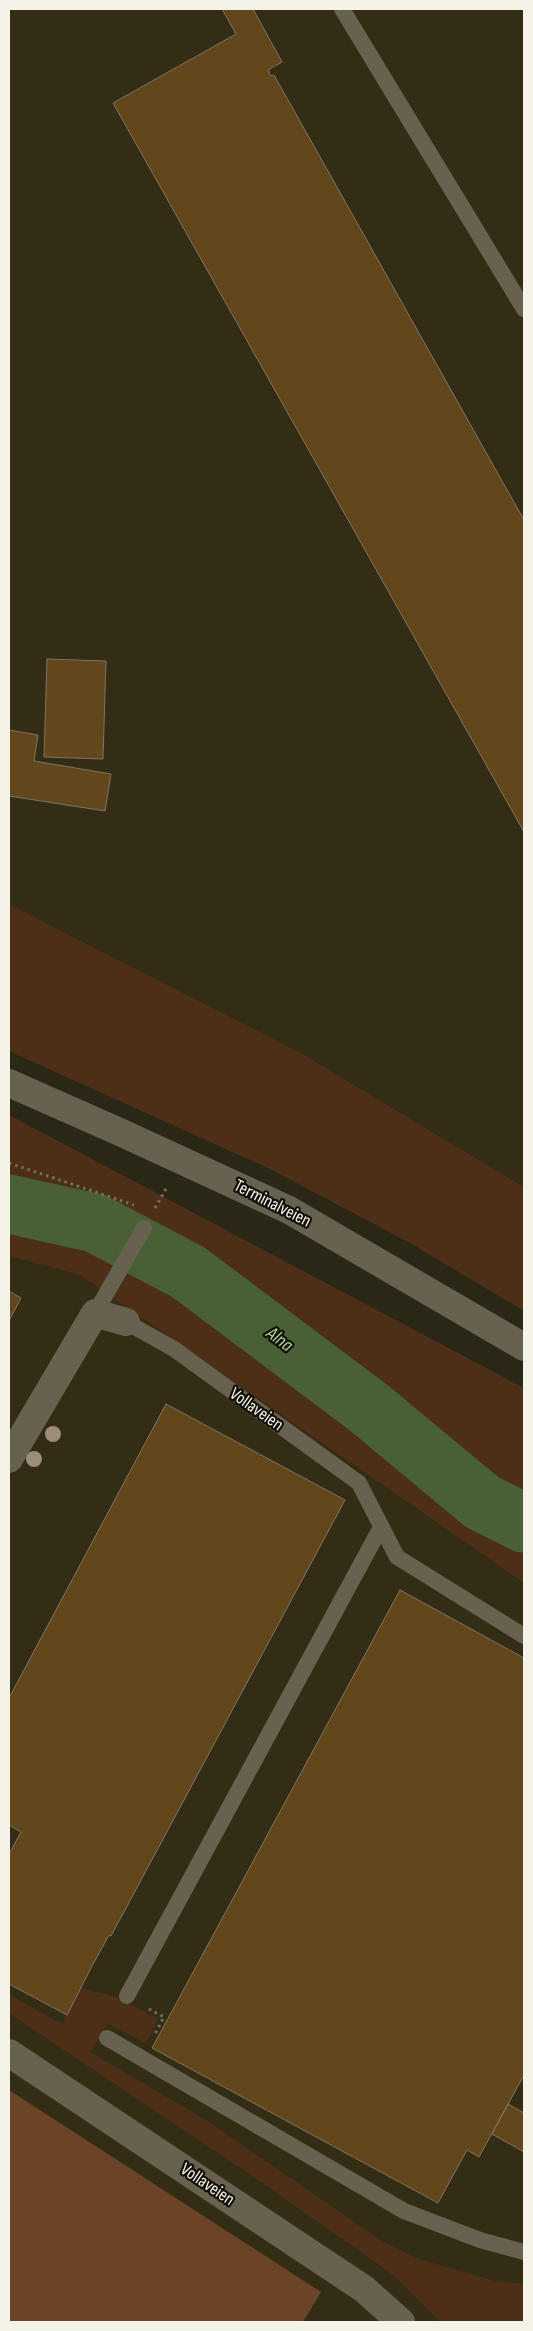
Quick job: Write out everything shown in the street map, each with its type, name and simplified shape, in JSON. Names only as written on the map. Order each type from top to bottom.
[{"type":"street","name":"Terminalveien","points":[[9,1083],[289,1210],[524,1347]]},
{"type":"street","name":"Vollaveien","points":[[95,1313],[126,1322]]},
{"type":"street","points":[[9,1459],[95,1313]]},
{"type":"street","name":"Vollaveien","points":[[9,2053],[364,2289],[401,2322]]},
{"type":"lane","points":[[342,9],[524,309]]},
{"type":"lane","points":[[95,1313],[144,1228]]},
{"type":"lane","name":"Vollaveien","points":[[126,1322],[174,1349],[359,1483],[397,1557],[524,1636]]},
{"type":"lane","points":[[127,1996],[381,1526]]},
{"type":"lane","points":[[107,2038],[404,2211],[480,2240],[524,2252]]},
{"type":"path","points":[[9,1163],[143,1208]]},
{"type":"path","points":[[154,1209],[168,1186]]},
{"type":"path","points":[[147,2008],[164,2018],[152,2038]]},
{"type":"shaded area","points":[[9,9],[524,9],[524,1187],[301,1053],[9,904]]},
{"type":"shaded area","points":[[9,904],[301,1053],[524,1187],[524,1311],[410,1243],[270,1169],[9,1051]]},
{"type":"shaded area","points":[[9,1115],[524,1388],[524,1583],[80,1275],[9,1256]]},
{"type":"shaded area","points":[[9,1191],[63,1202],[115,1217],[103,1244],[51,1226],[9,1216]]},
{"type":"shaded area","points":[[9,1256],[80,1275],[524,1583],[524,2322],[9,2322]]},
{"type":"shaded area","points":[[81,1988],[117,1997],[158,2019],[146,2043],[108,2024],[90,2052],[206,2120],[382,2241],[416,2258],[495,2281],[524,2284],[524,2322],[440,2322],[391,2273],[248,2173],[9,2013],[9,1995],[62,2024]]},
{"type":"shaded area","points":[[9,2090],[321,2292],[303,2322],[9,2322]]},
{"type":"building","points":[[222,9],[253,9],[282,62],[268,70],[271,76],[274,75],[524,520],[524,832],[113,103],[236,34]]},
{"type":"building","points":[[47,659],[106,661],[103,759],[44,757]]},
{"type":"building","points":[[9,730],[38,735],[34,761],[111,774],[105,811],[9,796]]},
{"type":"building","points":[[9,1291],[21,1298],[9,1321]]},
{"type":"building","points":[[166,1404],[345,1500],[67,2015],[9,1984],[9,1854],[21,1832],[9,1825],[9,1698]]},
{"type":"building","points":[[400,1590],[524,1658],[524,2075],[479,2157],[467,2150],[438,2203],[152,2048]]},
{"type":"building","points":[[508,2104],[524,2113],[524,2152],[492,2134]]},
{"type":"waterway","name":"Alna","points":[[9,1204],[95,1223],[188,1272],[369,1408],[482,1502],[524,1523]]}]
